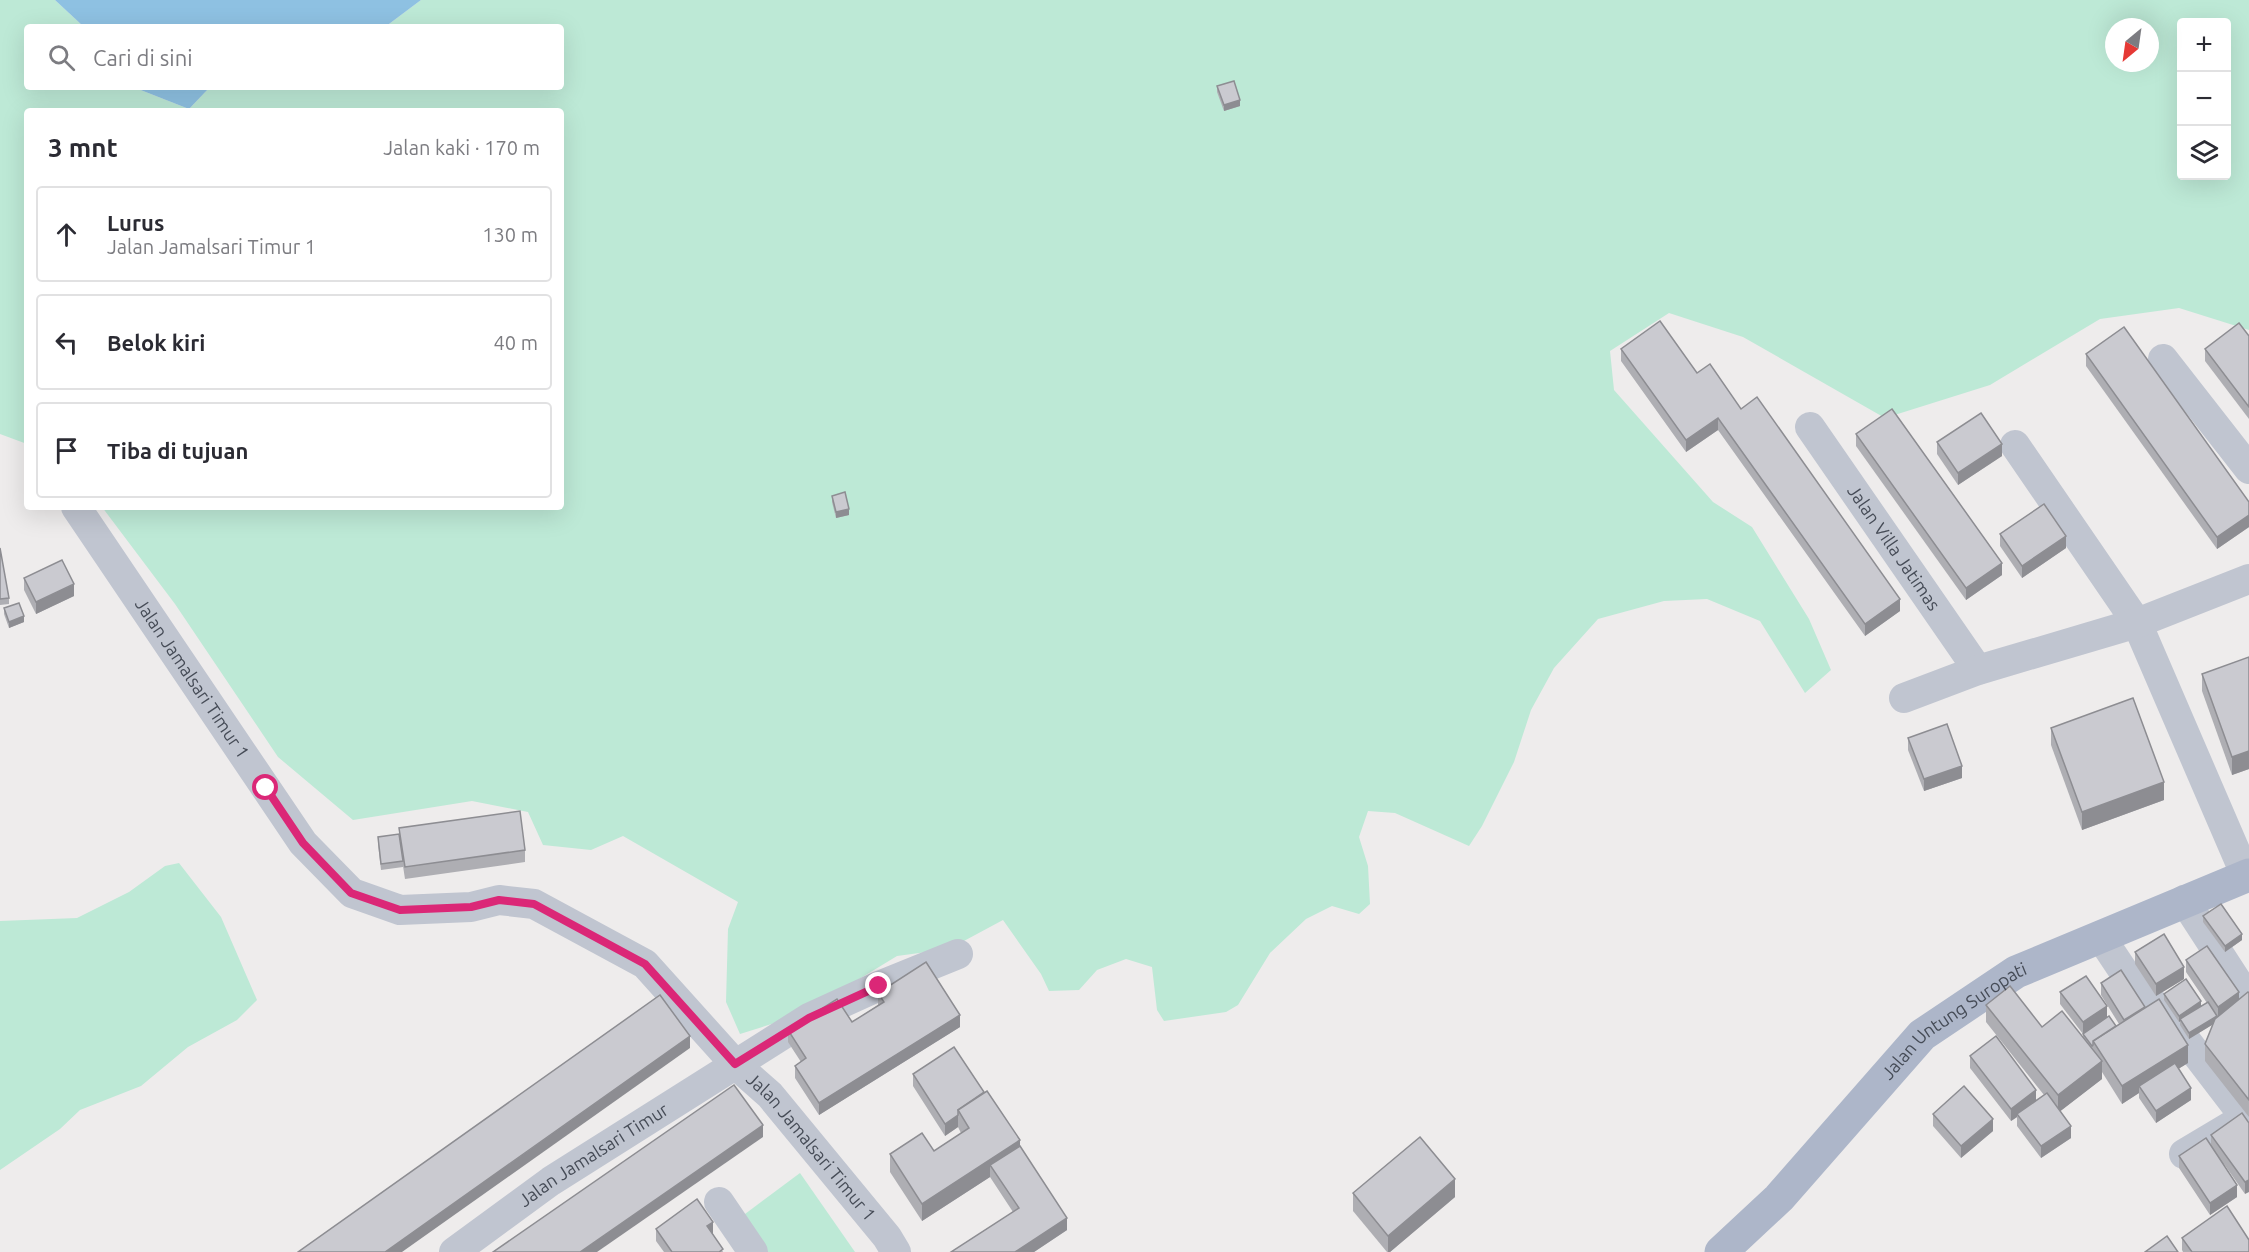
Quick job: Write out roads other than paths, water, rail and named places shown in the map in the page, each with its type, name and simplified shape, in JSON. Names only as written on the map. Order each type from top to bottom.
[{"type":"main road","name":"Jalan Untung Suropati","points":[[1721,1252],[1779,1198],[1922,1035],[2016,972],[2247,875]]},
{"type":"street","points":[[2163,359],[2249,469]]},
{"type":"street","name":"Jalan Villa Jatimas","points":[[1810,427],[1978,669]]},
{"type":"street","points":[[2015,445],[2137,623],[2247,875]]},
{"type":"street","name":"Jalan Jamalsari Timur 1","points":[[78,510],[303,843],[351,893],[400,910],[471,907],[499,900],[534,904],[645,964],[735,1064],[770,1095],[887,1237],[896,1252]]},
{"type":"street","points":[[1904,698],[1978,669],[2137,623],[2249,579]]},
{"type":"street","points":[[2184,900],[2249,1000]]},
{"type":"street","points":[[2100,936],[2133,984],[2168,1017],[2240,1111],[2240,1117],[2236,1123],[2184,1154]]},
{"type":"street","name":"Jalan Jamalsari Timur","points":[[454,1252],[551,1181],[809,1018],[958,954]]},
{"type":"street","points":[[719,1202],[753,1252]]},
{"type":"water","points":[[55,0],[421,0],[389,24],[81,24]]},
{"type":"water","points":[[141,90],[207,90],[190,108]]}]
